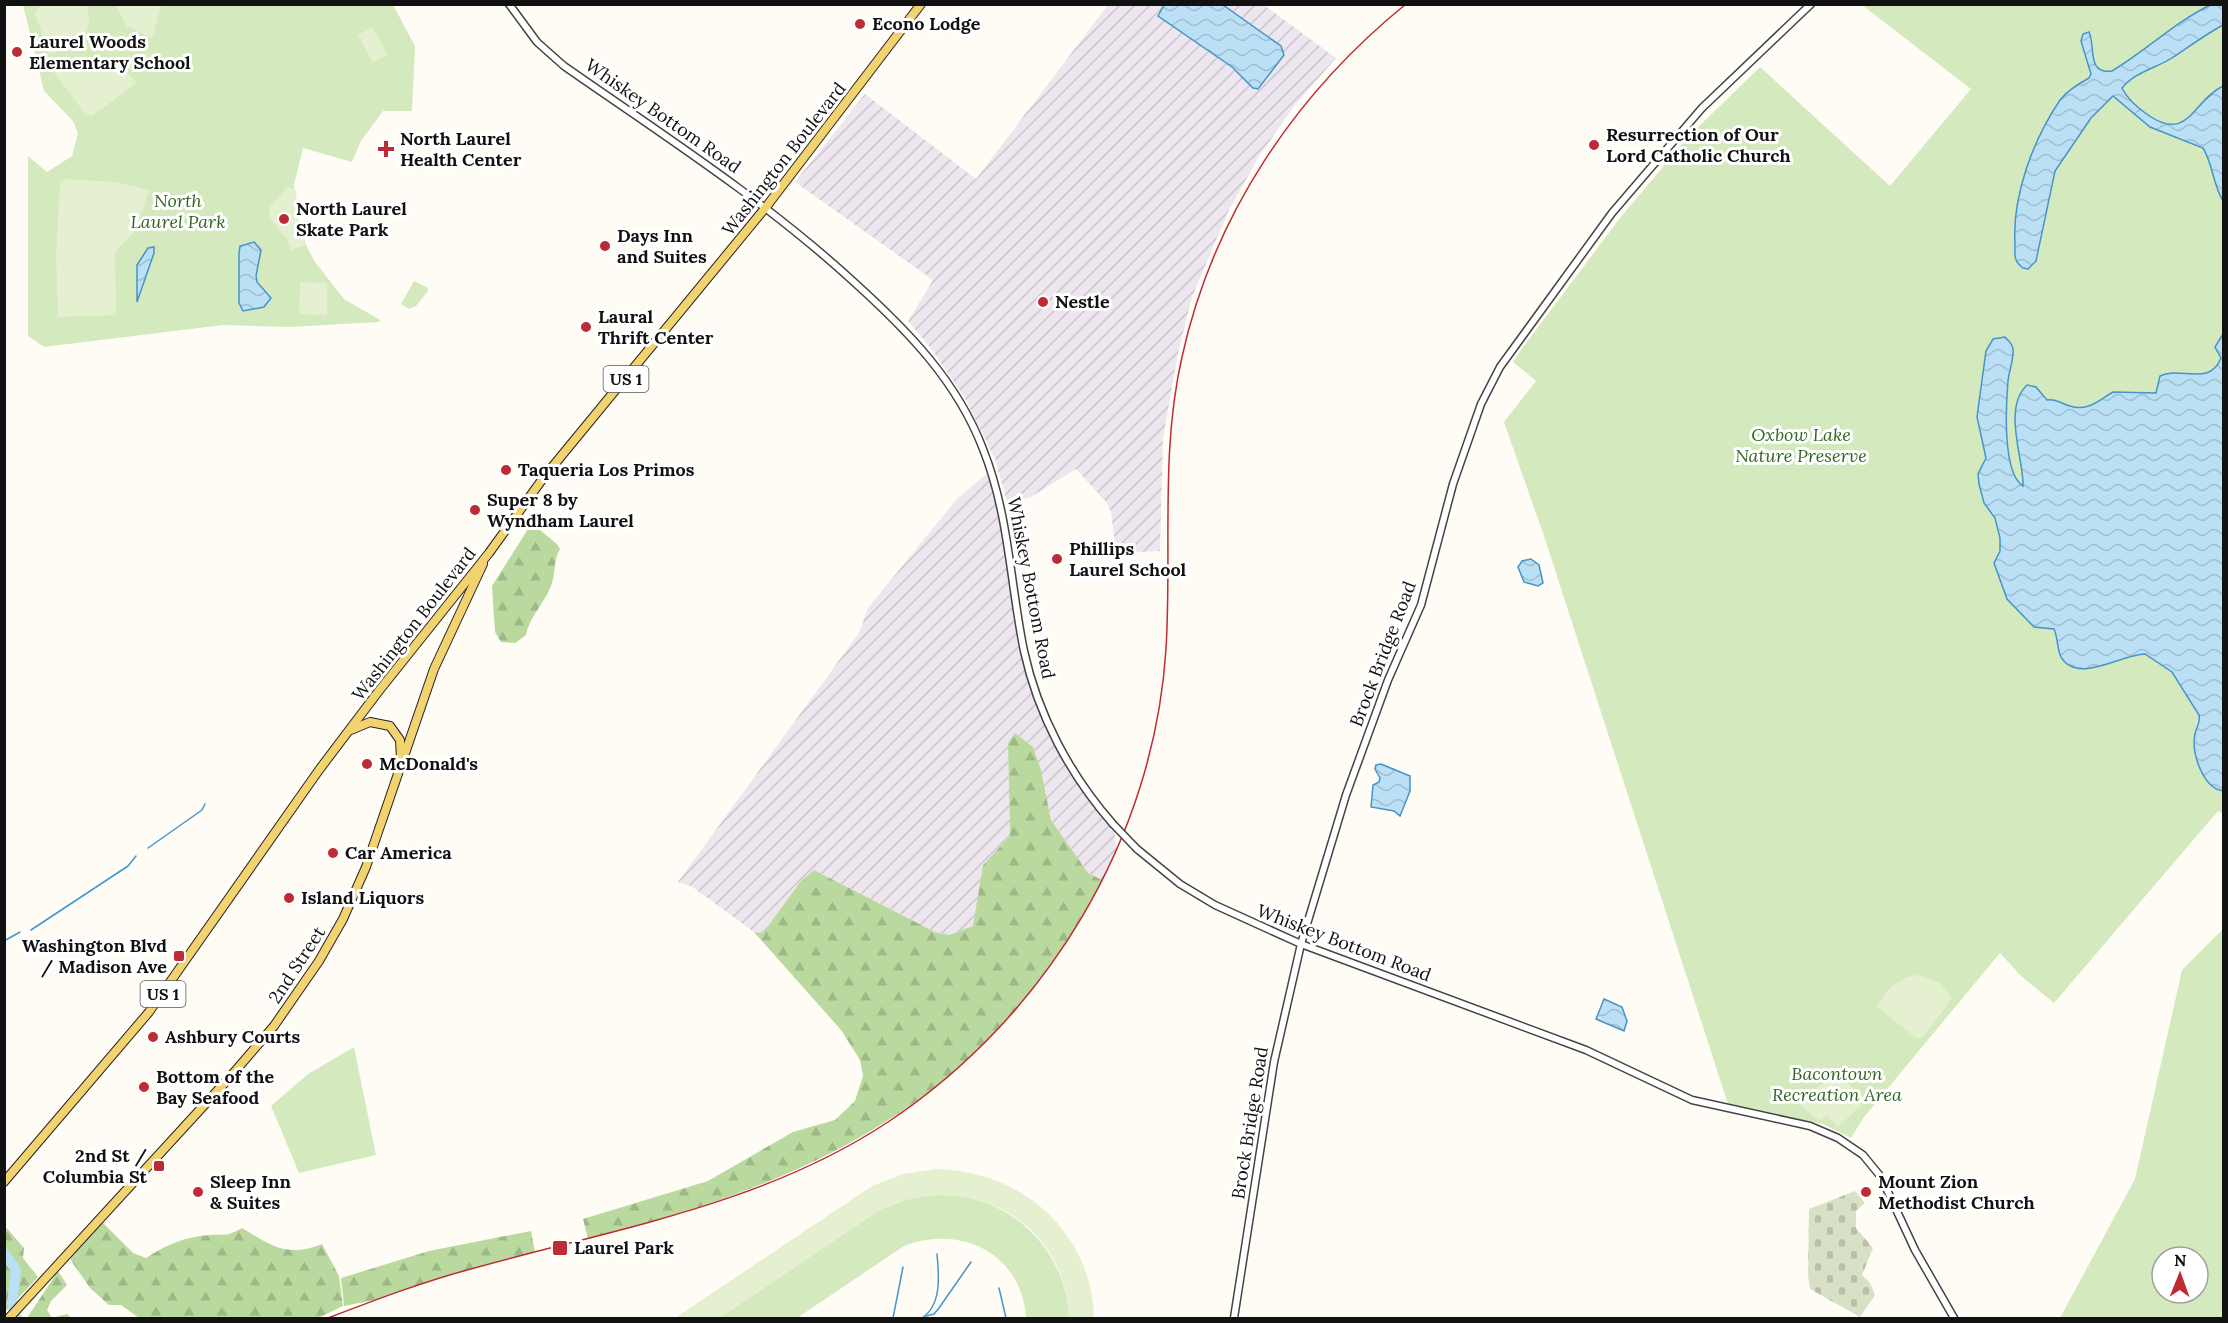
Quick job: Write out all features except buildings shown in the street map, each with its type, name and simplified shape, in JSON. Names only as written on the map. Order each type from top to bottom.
[{"type":"main road","name":"Washington Boulevard","points":[[4,1182],[149,1012],[347,733],[489,553],[544,477],[766,207],[921,4]]},
{"type":"main road","name":"2nd Street","points":[[9,1318],[230,1077],[288,1008],[343,919],[376,843],[434,669],[489,553]]},
{"type":"main road","points":[[347,733],[370,722],[390,726],[400,740],[401,766]]},
{"type":"street","name":"Whiskey Bottom Road","points":[[509,4],[537,42],[564,66],[766,207],[826,256],[905,330],[935,364],[965,411],[983,449],[999,496],[1024,648],[1038,698],[1054,736],[1076,775],[1113,824],[1137,849],[1206,900],[1301,945],[1576,1046],[1692,1100],[1810,1126],[1838,1138],[1863,1155],[1881,1177],[1915,1250],[1954,1318]]},
{"type":"street","name":"Brock Bridge Road","points":[[1234,1318],[1272,1074],[1301,945],[1343,805],[1385,690],[1421,605],[1453,484],[1490,385],[1588,242],[1663,151],[1702,108],[1811,4]]},
{"type":"shaded area","points":[[1108,5],[1264,5],[1336,58],[1294,106],[1258,158],[1228,212],[1192,297],[1178,353],[1163,438],[1160,551],[1116,553],[1111,512],[1107,503],[1076,469],[1029,498],[1007,502],[995,459],[965,398],[930,347],[908,321],[933,280],[795,182],[865,94],[976,179]]},
{"type":"shaded area","points":[[991,470],[1030,674],[1064,755],[1113,824],[1117,849],[1102,880],[1088,873],[1051,820],[1041,770],[1033,747],[1015,733],[1008,744],[1010,836],[983,865],[974,926],[949,935],[935,932],[814,870],[800,882],[763,933],[754,932],[691,886],[678,882],[859,633],[868,608],[956,500]]},
{"type":"green space","points":[[46,4],[87,5],[88,25],[82,39],[68,48],[49,54],[35,13],[39,7]]},
{"type":"green space","name":"North Laurel Park","points":[[23,5],[393,5],[415,46],[412,111],[383,111],[361,141],[352,162],[303,148],[294,185],[297,214],[306,245],[315,262],[344,299],[380,320],[379,322],[290,327],[223,325],[44,347],[28,336],[28,156],[47,172],[72,156],[78,133],[73,121],[44,91]]},
{"type":"green space","points":[[116,5],[161,5],[153,38],[126,26]]},
{"type":"green space","name":"Oxbow Lake Nature Preserve","points":[[1862,5],[2223,5],[2223,814],[2218,811],[2054,1003],[2021,976],[2000,953],[1864,1117],[1851,1138],[1823,1124],[1728,1104],[1544,536],[1504,422],[1536,381],[1513,362],[1523,347],[1620,218],[1688,137],[1760,67],[1890,186],[1971,89]]},
{"type":"green space","points":[[373,27],[387,55],[373,63],[358,35]]},
{"type":"green space","points":[[83,58],[113,64],[125,71],[137,83],[92,116],[86,115],[53,71]]},
{"type":"green space","points":[[65,179],[116,182],[149,190],[136,230],[115,252],[116,315],[58,317],[56,256],[60,183]]},
{"type":"green space","name":"North Laurel Skate Park","points":[[287,187],[296,190],[297,214],[306,245],[291,250],[287,239],[269,217],[270,207]]},
{"type":"green space","points":[[414,281],[428,288],[428,291],[416,306],[409,309],[401,304]]},
{"type":"green space","points":[[300,282],[327,283],[327,315],[299,314]]},
{"type":"green space","points":[[530,526],[535,526],[560,549],[556,558],[553,579],[526,635],[515,643],[501,642],[495,632],[492,586]]},
{"type":"green space","points":[[1015,733],[1033,747],[1041,770],[1051,820],[1088,873],[1102,880],[1057,956],[1006,1020],[950,1075],[888,1120],[821,1158],[749,1189],[671,1216],[588,1239],[583,1219],[708,1181],[793,1132],[835,1120],[855,1101],[863,1076],[860,1060],[841,1030],[754,932],[763,933],[800,882],[814,870],[935,932],[949,935],[973,926],[983,865],[1010,836],[1008,743]]},
{"type":"green space","points":[[2223,929],[2223,1318],[2060,1318],[2135,1179],[2182,970]]},
{"type":"green space","points":[[1918,975],[1940,983],[1952,998],[1922,1038],[1916,1038],[1877,1007],[1893,985],[1905,978]]},
{"type":"green space","points":[[354,1047],[376,1155],[299,1173],[271,1106],[308,1074]]},
{"type":"green space","name":"Bacontown Recreation Area","points":[[1836,1070],[1854,1089],[1850,1093],[1861,1105],[1838,1127],[1827,1115],[1821,1120],[1816,1119],[1800,1104]]},
{"type":"green space","points":[[936,1169],[967,1172],[996,1180],[1022,1194],[1046,1211],[1065,1233],[1080,1258],[1090,1287],[1094,1318],[1069,1318],[1063,1283],[1050,1254],[1030,1229],[1006,1211],[977,1200],[946,1195],[914,1198],[881,1209],[719,1318],[675,1318],[872,1186],[903,1174]]},
{"type":"green space","points":[[1855,1191],[1865,1203],[1856,1211],[1856,1228],[1873,1248],[1862,1275],[1870,1283],[1875,1295],[1860,1317],[1810,1289],[1808,1273],[1809,1209]]},
{"type":"green space","points":[[937,1194],[963,1196],[987,1203],[1028,1229],[1045,1248],[1057,1269],[1065,1292],[1069,1318],[1026,1318],[1022,1296],[1013,1277],[1001,1261],[967,1242],[947,1239],[925,1240],[904,1246],[797,1318],[719,1318],[881,1209],[908,1199]]},
{"type":"green space","points":[[102,1222],[133,1253],[146,1258],[185,1239],[226,1235],[242,1228],[271,1245],[289,1250],[322,1244],[339,1276],[343,1306],[318,1318],[139,1318],[121,1305],[109,1305],[90,1288],[70,1259]]},
{"type":"green space","points":[[4,1225],[24,1248],[23,1258],[38,1277],[5,1312]]},
{"type":"green space","points":[[531,1231],[535,1252],[466,1270],[375,1300],[344,1306],[341,1278],[429,1251]]},
{"type":"green space","points":[[58,1271],[67,1285],[51,1301],[47,1310],[52,1318],[27,1318]]},
{"type":"green space","points":[[67,1314],[71,1318],[52,1318]]},
{"type":"water","points":[[2212,4],[2223,5],[2223,25],[2168,60],[2140,74],[2122,88],[2133,103],[2148,115],[2162,122],[2173,124],[2189,117],[2223,86],[2223,201],[2203,148],[2150,127],[2113,96],[2091,118],[2055,171],[2036,261],[2028,269],[2023,268],[2016,260],[2015,254],[2015,226],[2021,188],[2033,150],[2050,116],[2063,96],[2089,78],[2091,74],[2081,41],[2083,34],[2089,32],[2093,58],[2098,68],[2112,71],[2186,19]]},
{"type":"water","points":[[1164,5],[1223,5],[1281,46],[1284,55],[1258,89],[1253,88],[1232,67],[1158,16]]},
{"type":"water","points":[[254,242],[261,250],[257,282],[271,298],[264,307],[243,311],[239,303],[240,246]]},
{"type":"water","points":[[154,247],[137,302],[137,265],[148,248]]},
{"type":"water","points":[[2223,334],[2223,791],[2210,784],[2200,768],[2194,742],[2199,715],[2172,672],[2145,654],[2089,668],[2068,665],[2061,657],[2054,629],[2034,627],[2007,599],[1994,563],[2000,551],[2000,538],[1995,518],[1984,503],[1979,484],[1978,474],[1986,458],[1977,417],[1986,351],[1993,339],[2005,337],[2013,349],[2008,381],[2008,453],[2016,479],[2023,486],[2015,420],[2020,395],[2027,385],[2036,387],[2047,400],[2056,400],[2076,407],[2093,404],[2113,392],[2156,393],[2160,376],[2176,373],[2202,374],[2216,367],[2221,358],[2215,347]]},
{"type":"water","points":[[1531,559],[1539,565],[1543,583],[1538,586],[1524,582],[1518,567],[1522,561]]},
{"type":"water","points":[[1381,764],[1410,776],[1410,791],[1400,816],[1394,811],[1371,807],[1373,785],[1379,782],[1380,778],[1375,769],[1376,765]]},
{"type":"water","points":[[1604,999],[1622,1007],[1627,1021],[1624,1031],[1596,1019]]},
{"type":"waterway","points":[[148,848],[202,810],[205,804]]},
{"type":"waterway","points":[[31,930],[128,866],[136,856]]},
{"type":"waterway","points":[[4,941],[20,932]]},
{"type":"waterway","points":[[4,1253],[16,1270],[12,1304],[17,1318]]},
{"type":"waterway","points":[[922,1318],[936,1298],[937,1254]]},
{"type":"waterway","points":[[926,1316],[934,1314],[971,1262]]},
{"type":"waterway","points":[[893,1318],[903,1267]]},
{"type":"waterway","points":[[999,1288],[1006,1318]]},
{"type":"railway","points":[[328,1318],[453,1274],[686,1212],[790,1174],[840,1151],[888,1122],[945,1079],[996,1031],[1042,976],[1082,917],[1114,854],[1140,788],[1157,720],[1166,649],[1169,466],[1175,393],[1196,305],[1214,255],[1237,207],[1264,161],[1295,118],[1329,77],[1366,39],[1406,4]]},
{"type":"place","name":"Econo Lodge","points":[[860,24]]},
{"type":"place","name":"Laurel Woods Elementary School","points":[[17,52]]},
{"type":"place","name":"Resurrection of Our Lord Catholic Church","points":[[1594,145]]},
{"type":"place","name":"North Laurel Health Center","points":[[386,149]]},
{"type":"place","name":"North Laurel Skate Park","points":[[284,219]]},
{"type":"place","name":"Days Inn and Suites","points":[[605,246]]},
{"type":"place","name":"Nestle","points":[[1043,302]]},
{"type":"place","name":"Laural Thrift Center","points":[[586,327]]},
{"type":"place","name":"Taqueria Los Primos","points":[[506,470]]},
{"type":"place","name":"Super 8 by Wyndham Laurel","points":[[475,510]]},
{"type":"place","name":"Phillips Laurel School","points":[[1057,559]]},
{"type":"place","name":"McDonald's","points":[[367,764]]},
{"type":"place","name":"Car America","points":[[333,853]]},
{"type":"place","name":"Island Liquors","points":[[289,898]]},
{"type":"place","name":"Washington Blvd / Madison Ave","points":[[179,956]]},
{"type":"place","name":"Ashbury Courts","points":[[153,1037]]},
{"type":"place","name":"Bottom of the Bay Seafood","points":[[144,1087]]},
{"type":"place","name":"2nd St / Columbia St","points":[[159,1166]]},
{"type":"place","name":"Sleep Inn & Suites","points":[[198,1192]]},
{"type":"place","name":"Mount Zion Methodist Church","points":[[1866,1192]]},
{"type":"place","name":"Laurel Park","points":[[560,1248]]}]
